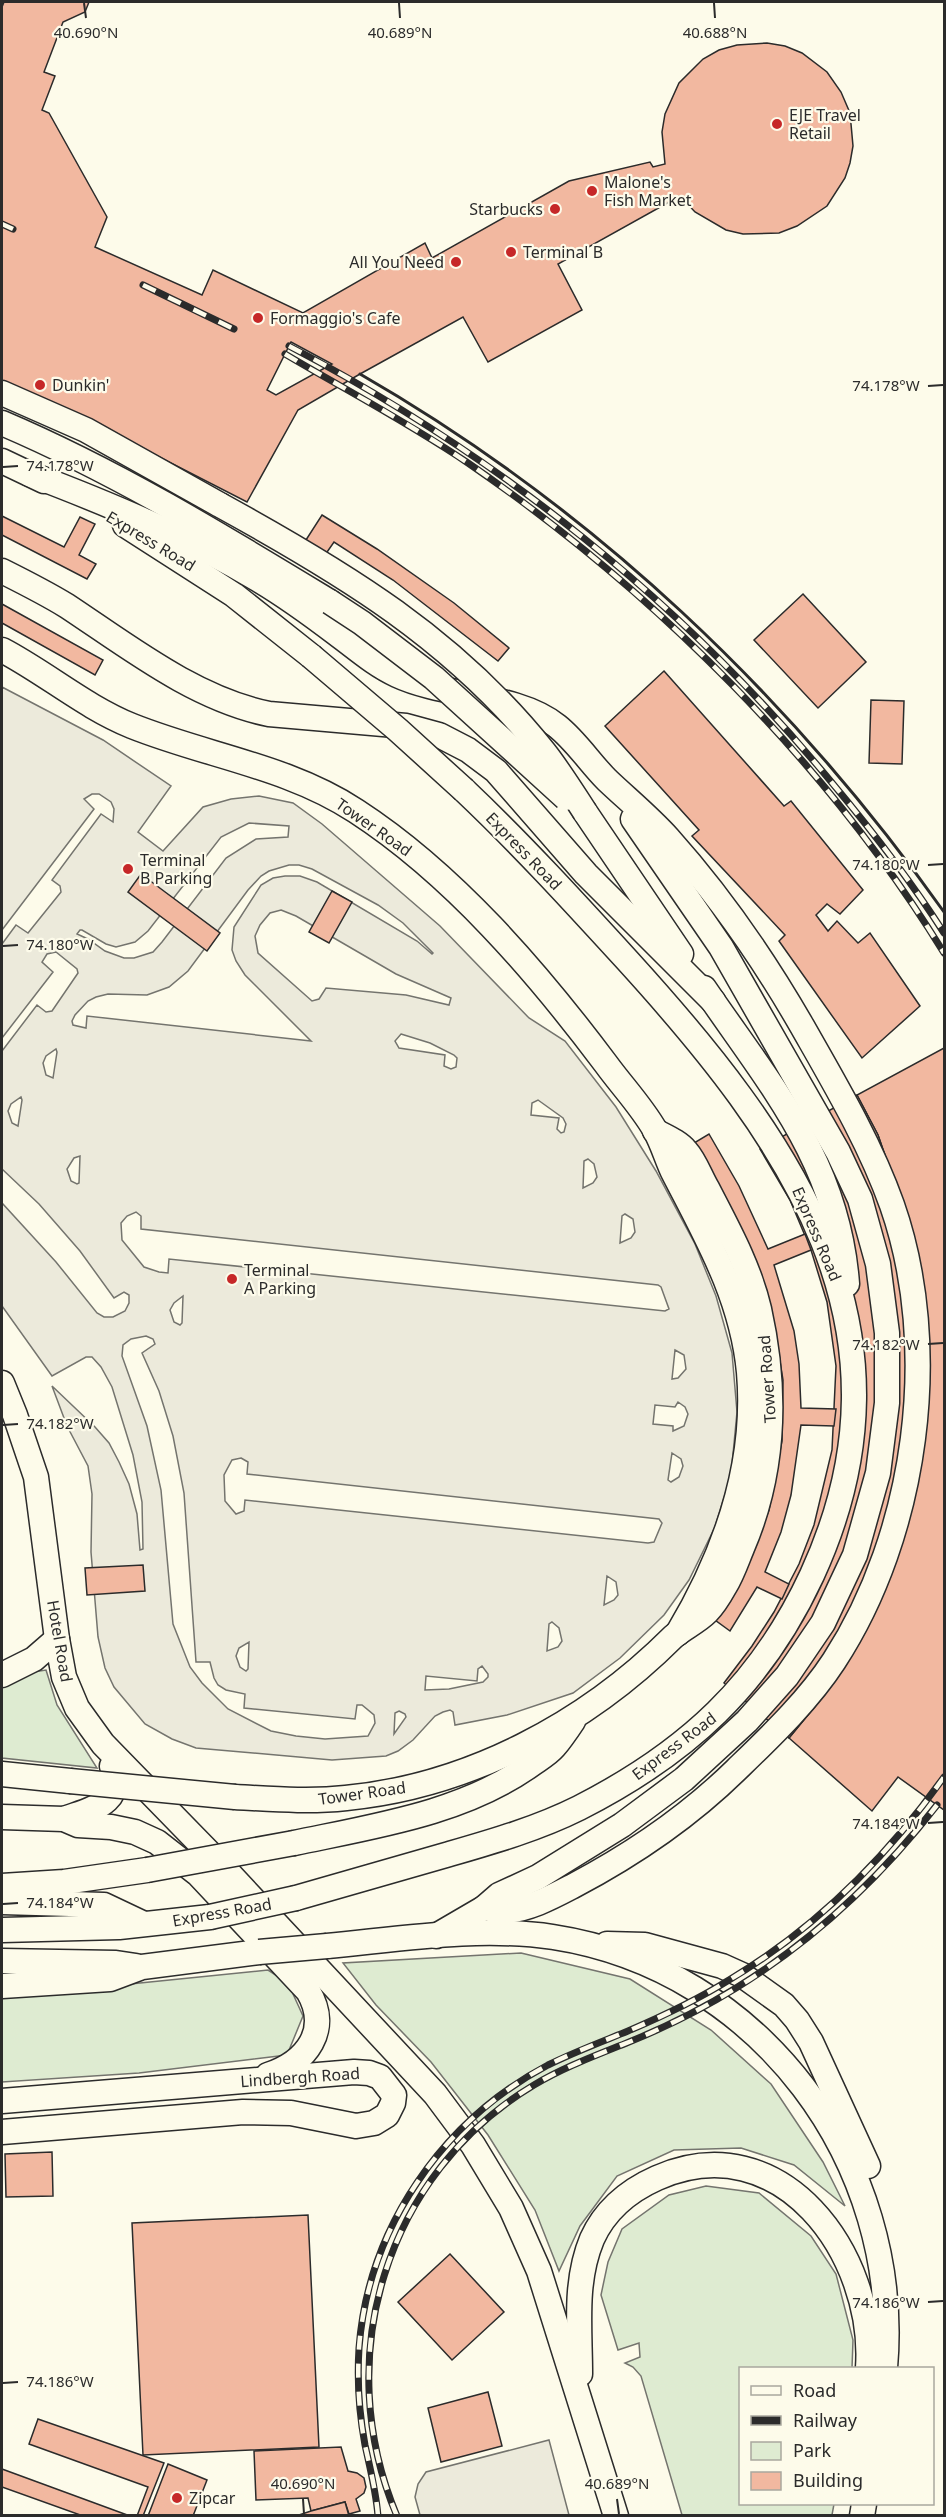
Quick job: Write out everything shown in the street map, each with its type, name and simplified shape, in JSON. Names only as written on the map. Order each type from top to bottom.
[{"type":"street","points":[[2,393],[55,415],[116,445],[315,558],[379,599],[446,651],[508,710],[548,756],[713,1001],[759,1064],[802,1110],[854,1184],[866,1214],[884,1298],[888,1352],[885,1424],[871,1504],[855,1555],[834,1603],[804,1654],[747,1721],[684,1779],[631,1818],[538,1877],[499,1895],[484,1908],[436,1936]]},
{"type":"street","points":[[2,423],[92,464],[208,552],[276,591],[372,660],[399,676],[519,707],[544,717],[564,731],[603,775],[670,840],[735,922],[774,980],[811,1042],[856,1124],[894,1209],[904,1244],[915,1312],[917,1381],[911,1449],[901,1499],[882,1562],[854,1626],[829,1669],[722,1784],[668,1828],[600,1872],[536,1903],[501,1911],[484,1908]]},
{"type":"street","name":"Express Road","points":[[2,461],[115,519],[208,552],[311,656],[464,790],[543,869],[658,994],[716,1064],[765,1131],[793,1178],[822,1241],[843,1301],[853,1355],[854,1392],[851,1437],[842,1488],[828,1536],[807,1585],[781,1632],[762,1661],[729,1701],[691,1737],[620,1786],[574,1810],[501,1839],[296,1898],[210,1917],[76,1929],[2,1930]]},
{"type":"street","points":[[208,552],[330,602],[362,623],[434,678],[585,812]]},
{"type":"street","points":[[2,571],[47,594],[165,672],[249,710],[269,714],[406,726],[439,735],[468,750],[496,771],[574,862],[713,1001]]},
{"type":"street","name":"Tower Road","points":[[2,650],[117,720],[177,743],[248,762],[294,779],[341,802],[384,830],[449,886],[544,986],[574,1022],[655,1131],[674,1174],[700,1221],[726,1276],[744,1340],[750,1390],[750,1426],[746,1462],[733,1513],[717,1558],[696,1603],[678,1633],[620,1685],[552,1730],[466,1771],[411,1787],[324,1800],[235,1797],[2,1774]]},
{"type":"street","points":[[603,775],[708,926],[802,1110],[812,1154],[837,1219],[846,1269],[853,1355]]},
{"type":"street","name":"Hotel Road","points":[[2,1383],[36,1477],[57,1639],[64,1677],[70,1694],[89,1728],[103,1744],[234,1879],[435,2094],[472,2145],[507,2200],[531,2250],[547,2292],[616,2516]]},
{"type":"street","points":[[2,1675],[34,1659],[57,1639]]},
{"type":"street","points":[[2,1886],[64,1882],[147,1870],[357,1830],[446,1807],[499,1785],[553,1749],[582,1710]]},
{"type":"street","points":[[2,1817],[64,1819],[99,1807],[113,1792],[116,1776],[103,1744]]},
{"type":"street","points":[[64,1819],[78,1825],[111,1827],[135,1832],[170,1851],[198,1874],[308,1991],[314,2002],[318,2019],[314,2036],[306,2052],[284,2068],[248,2080]]},
{"type":"street","points":[[2,1902],[104,1905],[144,1924]]},
{"type":"street","points":[[2,1986],[110,1979],[142,1967],[259,1952],[436,1936],[519,1933],[587,1944],[645,1945],[722,1966],[753,1982],[791,2012],[811,2042],[869,2167],[875,2234],[887,2315],[885,2367]]},
{"type":"street","points":[[587,1944],[626,1957],[680,1981],[715,2003],[767,2047],[795,2076],[831,2128],[860,2188],[875,2234]]},
{"type":"street","points":[[2,1961],[116,1963],[142,1967]]},
{"type":"street","name":"Lindbergh Road","points":[[2,2132],[243,2112],[291,2113],[356,2126],[374,2123],[387,2115],[394,2095],[380,2077],[369,2073],[7,2099]]},
{"type":"street","points":[[581,2401],[579,2296],[584,2265],[593,2238],[612,2209],[639,2187],[675,2171],[699,2166],[730,2167],[764,2176],[796,2196],[826,2226],[844,2253],[863,2301],[868,2332],[868,2367]]},
{"type":"green space","points":[[46,1670],[57,1705],[97,1768],[2,1758],[2,1685],[27,1673]]},
{"type":"green space","points":[[521,1953],[630,1979],[711,2030],[771,2084],[823,2162],[845,2206],[794,2165],[741,2148],[674,2150],[617,2176],[580,2226],[559,2271],[535,2210],[488,2135],[431,2062],[376,2005],[343,1963]]},
{"type":"green space","points":[[268,1970],[288,1983],[303,2016],[287,2055],[139,2073],[2,2082],[2,1997]]},
{"type":"green space","points":[[706,2186],[759,2193],[811,2236],[836,2274],[853,2340],[852,2367],[739,2367],[739,2505],[834,2505],[832,2515],[682,2515],[641,2376],[633,2367],[625,2363],[640,2357],[639,2343],[618,2350],[601,2295],[608,2262],[622,2229],[669,2195]]},
{"type":"shaded area","name":"Terminal A Parking","points":[[2,687],[103,740],[171,786],[138,832],[163,851],[203,807],[231,799],[259,796],[293,803],[322,824],[440,926],[529,1018],[565,1041],[616,1107],[656,1171],[695,1244],[716,1296],[732,1353],[737,1412],[731,1475],[715,1527],[689,1580],[664,1615],[620,1658],[573,1693],[507,1715],[455,1725],[453,1712],[450,1710],[443,1712],[435,1716],[413,1740],[398,1751],[386,1756],[332,1760],[196,1748],[172,1739],[145,1724],[114,1687],[105,1668],[98,1637],[91,1552],[92,1494],[88,1466],[67,1426],[52,1386],[109,1443],[129,1484],[137,1514],[140,1550],[143,1549],[142,1502],[133,1455],[112,1387],[101,1367],[92,1357],[86,1357],[52,1376],[2,1306],[2,1203],[56,1262],[97,1313],[104,1317],[113,1317],[125,1311],[129,1303],[129,1295],[124,1292],[114,1298],[80,1251],[39,1204],[2,1169],[2,1051],[37,1005],[46,1012],[52,1011],[78,973],[77,969],[56,952],[47,954],[42,962],[53,972],[2,1038],[2,944],[16,925],[28,933],[61,892],[60,886],[52,880],[101,814],[113,822],[114,809],[111,802],[99,794],[92,794],[84,799],[94,809],[2,930]],"holes":[[[249,823],[289,826],[288,837],[256,839],[226,858],[153,952],[134,958],[124,958],[105,951],[77,934],[82,930],[116,947],[135,942],[148,931],[221,837]],[[289,865],[312,869],[378,905],[403,923],[433,953],[417,941],[317,882],[300,876],[273,878],[261,885],[234,927],[232,950],[245,975],[311,1041],[87,1016],[86,1028],[73,1025],[75,1015],[88,1001],[96,997],[108,994],[147,995],[169,987],[188,971],[248,890],[269,871]],[[281,910],[296,916],[396,974],[451,998],[449,1005],[406,995],[326,988],[319,999],[312,1001],[258,953],[255,936],[260,925],[270,913]],[[401,1034],[430,1043],[454,1055],[457,1058],[456,1067],[451,1069],[444,1066],[445,1055],[399,1048],[395,1041]],[[56,1049],[53,1078],[46,1075],[43,1063],[46,1056]],[[21,1097],[18,1126],[12,1123],[8,1111],[11,1104]],[[538,1100],[563,1118],[566,1124],[564,1132],[561,1133],[557,1129],[559,1118],[531,1115],[532,1103]],[[80,1156],[79,1183],[71,1181],[67,1169],[74,1158]],[[588,1159],[594,1164],[597,1177],[593,1183],[583,1188],[584,1161]],[[136,1212],[141,1216],[141,1229],[658,1285],[661,1287],[669,1309],[665,1311],[169,1259],[168,1273],[144,1267],[122,1240],[121,1223],[127,1216]],[[625,1214],[633,1219],[635,1232],[631,1238],[620,1243],[622,1216]],[[183,1296],[180,1325],[174,1322],[170,1310],[174,1303]],[[146,1336],[153,1339],[155,1344],[142,1353],[159,1391],[173,1436],[184,1493],[196,1662],[210,1662],[218,1685],[226,1690],[245,1694],[244,1708],[355,1719],[357,1705],[362,1705],[374,1715],[375,1723],[368,1736],[325,1739],[271,1731],[228,1709],[202,1683],[190,1667],[173,1624],[161,1490],[147,1426],[122,1356],[123,1345],[131,1339]],[[675,1350],[684,1355],[686,1369],[678,1378],[672,1379]],[[678,1402],[685,1407],[688,1414],[684,1426],[673,1431],[673,1426],[653,1424],[655,1405],[675,1407]],[[672,1453],[681,1459],[683,1466],[679,1477],[671,1482],[668,1480]],[[241,1458],[248,1462],[247,1474],[659,1519],[662,1523],[654,1542],[648,1543],[245,1500],[244,1511],[236,1514],[225,1501],[224,1475],[232,1460]],[[607,1576],[616,1582],[618,1595],[604,1605]],[[552,1622],[559,1628],[562,1641],[558,1647],[547,1651],[549,1624]],[[249,1642],[246,1671],[240,1667],[236,1656],[239,1648]],[[482,1666],[488,1674],[483,1682],[449,1689],[425,1690],[426,1676],[477,1681],[478,1669]],[[399,1711],[406,1717],[394,1734],[395,1713]]]},
{"type":"shaded area","points":[[549,2440],[569,2515],[420,2515],[415,2497],[418,2484],[426,2472]]},
{"type":"building","name":"Terminal B","points":[[4,2],[89,2],[85,12],[63,22],[44,72],[55,76],[42,110],[49,113],[107,217],[95,247],[202,295],[213,270],[303,313],[425,243],[432,258],[569,181],[650,162],[653,167],[665,164],[662,132],[665,114],[679,83],[703,59],[719,50],[737,45],[767,43],[785,46],[802,53],[827,72],[841,92],[850,113],[853,146],[845,178],[827,206],[797,226],[779,233],[743,234],[726,230],[695,212],[680,196],[558,264],[582,310],[488,362],[463,317],[298,410],[247,502],[124,439],[2,385],[2,7]],"holes":[[[291,342],[332,364],[276,395],[267,390]]]},
{"type":"building","points":[[322,515],[377,549],[454,603],[509,648],[498,661],[393,580],[334,542],[325,555],[304,543]]},
{"type":"building","points":[[2,516],[64,547],[80,517],[95,524],[79,555],[96,564],[87,579],[2,535]]},
{"type":"building","points":[[803,594],[866,662],[818,708],[754,640]]},
{"type":"building","points":[[2,604],[103,660],[95,675],[2,623]]},
{"type":"building","points":[[664,671],[784,806],[791,801],[863,890],[840,914],[827,904],[816,915],[828,931],[837,921],[858,943],[870,933],[920,1006],[862,1058],[779,941],[785,935],[692,836],[699,830],[605,726]]},
{"type":"building","points":[[871,700],[904,701],[902,764],[869,763]]},
{"type":"building","points":[[141,874],[220,933],[207,951],[128,892]]},
{"type":"building","points":[[332,891],[352,902],[329,943],[309,932]]},
{"type":"building","points":[[944,1048],[944,1810],[898,1777],[872,1811],[789,1738],[816,1705],[908,1513],[906,1216],[878,1135],[857,1095]]},
{"type":"building","points":[[857,1095],[878,1135],[906,1216],[908,1513],[816,1705],[789,1738],[724,1683],[774,1612],[799,1564],[814,1525],[832,1450],[836,1366],[827,1302],[811,1250],[790,1200],[760,1149]]},
{"type":"building","points":[[709,1134],[739,1186],[768,1249],[805,1234],[811,1250],[774,1265],[794,1331],[799,1364],[801,1408],[836,1409],[834,1426],[801,1425],[791,1495],[781,1532],[765,1572],[789,1584],[782,1599],[757,1587],[730,1631],[715,1620],[742,1579],[769,1510],[782,1441],[783,1380],[773,1317],[694,1143]]},
{"type":"building","points":[[143,1565],[145,1591],[87,1595],[85,1568]]},
{"type":"building","points":[[52,2152],[53,2196],[6,2197],[5,2154]]},
{"type":"building","points":[[308,2215],[319,2447],[143,2455],[132,2223]]},
{"type":"building","points":[[450,2254],[504,2312],[452,2360],[398,2302]]},
{"type":"building","points":[[488,2392],[502,2446],[441,2462],[428,2408]]},
{"type":"building","points":[[38,2419],[164,2463],[143,2516],[137,2516],[148,2487],[29,2444]]},
{"type":"building","points":[[341,2447],[348,2471],[364,2478],[366,2487],[364,2493],[356,2499],[360,2511],[349,2514],[345,2502],[311,2511],[308,2498],[256,2500],[254,2451]]},
{"type":"building","name":"Zipcar","points":[[168,2464],[207,2480],[193,2516],[148,2516]]},
{"type":"building","points":[[2,2469],[130,2516],[83,2516],[2,2487]]},
{"type":"building","points":[[345,2502],[349,2516],[296,2516],[311,2511]]},
{"type":"railway","points":[[2,224],[13,229]]},
{"type":"railway","points":[[143,285],[234,329]]},
{"type":"railway","points":[[289,346],[441,435],[513,484],[650,594],[714,654],[775,717],[863,820],[944,933]]},
{"type":"railway","points":[[285,354],[400,420],[468,463],[604,566],[669,623],[790,747],[846,813],[897,882],[944,953]]},
{"type":"railway","points":[[378,2516],[361,2421],[358,2384],[359,2348],[365,2304],[377,2261],[395,2220],[417,2182],[444,2148],[475,2116],[510,2088],[558,2060],[667,2014],[692,2001],[761,1960],[791,1938],[820,1915],[873,1863],[922,1807],[944,1777]]},
{"type":"railway","points":[[397,2516],[378,2456],[369,2395],[372,2334],[385,2275],[408,2219],[440,2168],[483,2123],[534,2085],[697,2010],[765,1969],[845,1906],[893,1857],[937,1805]]},
{"type":"wall","points":[[360,374],[446,427],[528,484],[606,546],[681,612],[753,681],[820,755],[884,832],[944,912]]},
{"type":"place","name":"EJE Travel Retail","points":[[777,124]]},
{"type":"place","name":"Malone's Fish Market","points":[[592,191]]},
{"type":"place","name":"Starbucks","points":[[555,209]]},
{"type":"place","name":"Terminal B","points":[[511,252]]},
{"type":"place","name":"All You Need","points":[[456,262]]},
{"type":"place","name":"Formaggio's Cafe","points":[[258,318]]},
{"type":"place","name":"Dunkin'","points":[[40,385]]},
{"type":"place","name":"Terminal B Parking","points":[[128,869]]},
{"type":"place","name":"Terminal A Parking","points":[[232,1279]]},
{"type":"place","name":"Zipcar","points":[[177,2498]]}]
